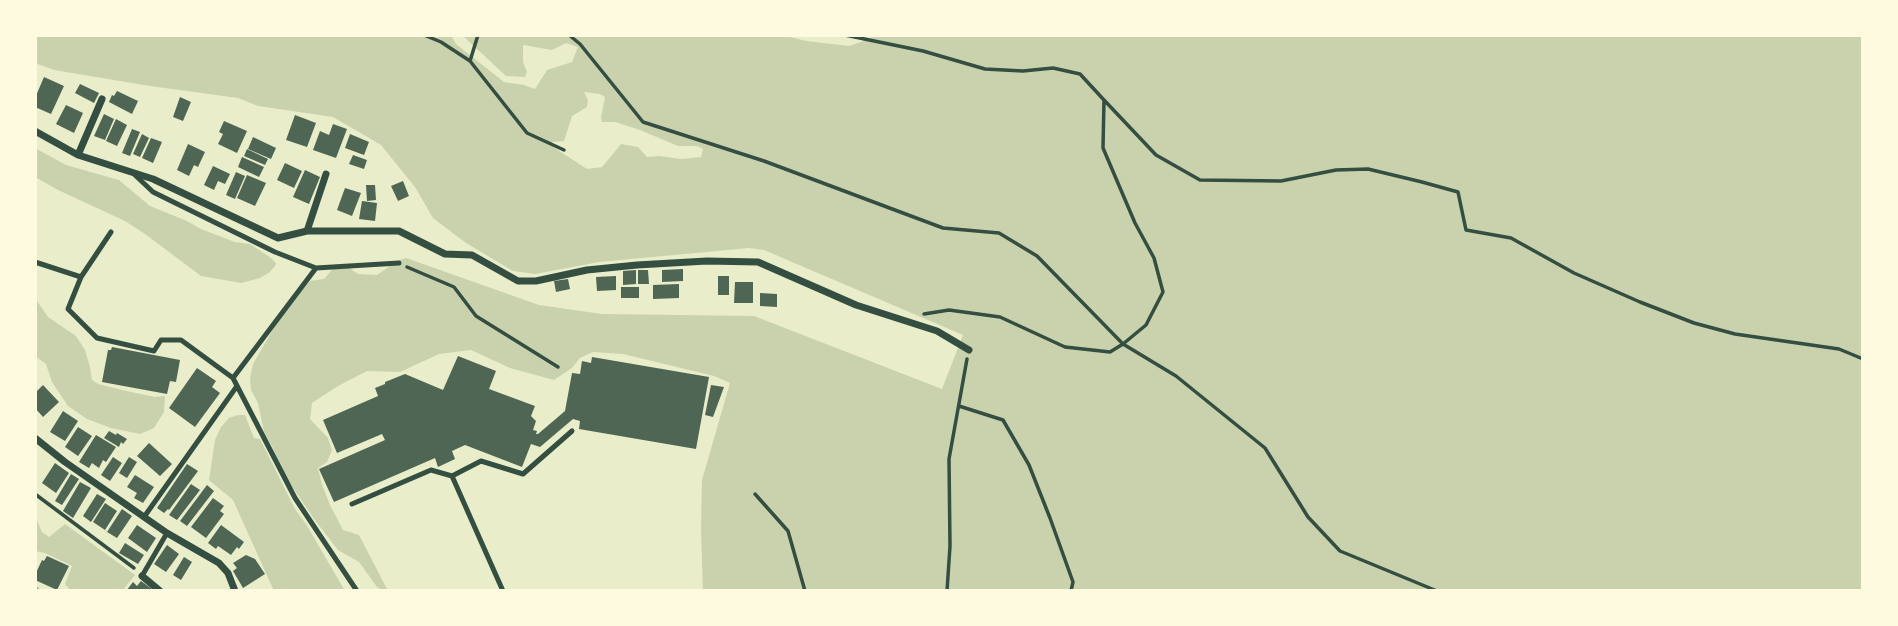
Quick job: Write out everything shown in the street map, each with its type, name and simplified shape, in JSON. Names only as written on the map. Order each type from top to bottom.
[{"type":"street","points":[[78,155],[102,99]]},
{"type":"street","points":[[35,131],[78,155],[153,179],[278,238],[307,231],[399,231],[445,254],[472,255],[518,281],[536,281],[587,270],[637,265],[707,261],[758,262],[856,305],[937,331],[969,351]]},
{"type":"street","points":[[307,231],[326,174]]},
{"type":"street","points":[[35,438],[167,533],[219,563],[228,573],[235,591]]},
{"type":"street","points":[[142,576],[160,591]]},
{"type":"lane","points":[[133,173],[153,192],[275,252],[316,268],[399,263]]},
{"type":"lane","points":[[111,232],[81,277],[68,309],[97,338],[154,351],[161,340],[181,340],[233,378],[295,498],[357,591]]},
{"type":"lane","points":[[35,262],[81,277]]},
{"type":"lane","points":[[233,378],[316,268]]},
{"type":"lane","points":[[144,517],[237,386]]},
{"type":"lane","points":[[352,504],[431,470],[452,476],[481,461],[523,474],[572,431]]},
{"type":"lane","points":[[452,476],[503,591]]},
{"type":"lane","points":[[142,576],[167,533]]},
{"type":"path","points":[[424,35],[442,41],[470,61],[527,133],[564,150]]},
{"type":"path","points":[[470,61],[478,35]]},
{"type":"path","points":[[569,35],[580,44],[643,122],[764,161],[943,228],[999,233],[1037,256],[1123,344],[1176,376],[1265,448],[1308,517],[1340,551],[1437,591]]},
{"type":"path","points":[[845,35],[923,51],[985,69],[1023,71],[1053,68],[1080,74],[1156,155],[1200,180],[1281,181],[1336,170],[1367,169],[1458,192],[1466,230],[1511,238],[1574,273],[1640,302],[1695,323],[1735,334],[1839,349],[1863,359]]},
{"type":"path","points":[[923,314],[949,310],[1000,317],[1065,347],[1110,352],[1146,325],[1163,292],[1154,258],[1135,223],[1103,148],[1104,100]]},
{"type":"path","points":[[399,263],[454,287],[476,316],[558,367]]},
{"type":"path","points":[[947,591],[950,546],[949,459],[969,351]]},
{"type":"path","points":[[959,406],[1003,420],[1029,465],[1051,518],[1073,582],[1071,591]]},
{"type":"path","points":[[35,494],[142,576]]},
{"type":"path","points":[[755,494],[788,531],[805,591]]},
{"type":"green space","points":[[35,35],[451,35],[456,44],[504,82],[535,89],[547,70],[572,62],[578,47],[566,43],[552,50],[523,45],[523,62],[527,72],[525,77],[506,76],[462,35],[782,35],[849,46],[870,39],[873,35],[1863,35],[1863,591],[703,591],[702,480],[730,383],[714,376],[623,354],[593,352],[580,358],[572,368],[554,380],[510,368],[471,350],[439,354],[400,372],[367,371],[312,403],[310,419],[328,438],[332,450],[327,462],[318,468],[322,485],[343,530],[359,535],[388,591],[383,591],[359,562],[338,550],[285,476],[264,432],[258,403],[251,390],[253,364],[282,314],[310,281],[324,279],[335,266],[348,267],[358,274],[377,275],[406,258],[539,305],[602,314],[754,316],[942,389],[963,335],[764,250],[749,248],[599,262],[535,274],[513,271],[466,243],[433,218],[415,187],[381,145],[333,117],[258,106],[238,98],[54,70],[35,63]],"holes":[[[584,92],[605,97],[602,122],[615,122],[678,146],[697,146],[703,149],[701,157],[647,157],[638,147],[621,144],[602,167],[587,169],[553,147],[552,142],[564,141],[572,116],[587,107],[588,100]]]},
{"type":"green space","points":[[35,148],[66,165],[119,180],[150,206],[201,229],[235,242],[250,244],[271,258],[276,263],[275,266],[260,278],[241,283],[201,276],[125,221],[35,177]]},
{"type":"green space","points":[[35,298],[48,317],[76,336],[85,350],[92,380],[122,390],[155,397],[165,396],[164,412],[154,428],[140,434],[111,428],[87,419],[68,406],[52,382],[46,364],[35,356]]},
{"type":"green space","points":[[245,415],[254,438],[260,439],[295,509],[345,591],[274,591],[233,500],[209,480],[215,440],[229,418]]},
{"type":"green space","points":[[35,516],[42,532],[49,537],[65,524],[135,575],[122,591],[71,591],[65,584],[72,566],[35,551]]},
{"type":"building","points":[[44,77],[64,86],[51,114],[35,107],[35,98]]},
{"type":"building","points":[[80,84],[99,93],[94,103],[75,93]]},
{"type":"building","points":[[117,91],[138,101],[132,114],[109,102]]},
{"type":"building","points":[[180,97],[191,102],[183,121],[173,117]]},
{"type":"building","points":[[66,105],[83,113],[74,133],[56,124]]},
{"type":"building","points":[[104,114],[114,119],[105,140],[94,136]]},
{"type":"building","points":[[295,115],[316,123],[307,147],[286,140]]},
{"type":"building","points":[[116,119],[127,125],[117,146],[106,141]]},
{"type":"building","points":[[224,121],[247,131],[237,153],[218,144],[223,134],[219,132]]},
{"type":"building","points":[[333,124],[347,129],[336,158],[313,150],[320,131],[329,135]]},
{"type":"building","points":[[132,129],[140,132],[130,156],[122,153]]},
{"type":"building","points":[[142,134],[149,138],[140,157],[133,154]]},
{"type":"building","points":[[350,134],[369,142],[364,155],[345,148]]},
{"type":"building","points":[[253,137],[276,148],[271,159],[248,149]]},
{"type":"building","points":[[151,138],[162,142],[153,163],[142,158]]},
{"type":"building","points":[[188,144],[205,152],[198,167],[194,165],[189,176],[177,170]]},
{"type":"building","points":[[247,149],[268,159],[265,165],[244,156]]},
{"type":"building","points":[[353,155],[367,160],[364,169],[349,164]]},
{"type":"building","points":[[242,157],[264,167],[259,177],[238,167]]},
{"type":"building","points":[[285,163],[302,171],[294,188],[277,180]]},
{"type":"building","points":[[213,166],[230,174],[225,184],[218,181],[214,190],[204,185]]},
{"type":"building","points":[[305,170],[320,177],[309,204],[293,197]]},
{"type":"building","points":[[236,172],[245,176],[235,199],[226,195]]},
{"type":"building","points":[[247,175],[266,183],[255,206],[237,198]]},
{"type":"building","points":[[403,181],[409,196],[398,201],[391,186]]},
{"type":"building","points":[[366,185],[375,185],[376,200],[367,201]]},
{"type":"building","points":[[345,188],[361,193],[352,216],[337,210]]},
{"type":"building","points":[[362,201],[377,203],[375,221],[359,219]]},
{"type":"building","points":[[683,269],[683,281],[662,282],[662,270]]},
{"type":"building","points":[[636,270],[636,284],[623,285],[623,271]]},
{"type":"building","points":[[638,270],[648,270],[649,284],[638,284]]},
{"type":"building","points":[[616,276],[616,290],[597,291],[596,277]]},
{"type":"building","points":[[718,276],[729,276],[729,295],[718,295]]},
{"type":"building","points":[[568,279],[570,289],[556,292],[554,281]]},
{"type":"building","points":[[735,282],[753,282],[753,303],[734,303]]},
{"type":"building","points":[[679,284],[679,298],[653,299],[653,285]]},
{"type":"building","points":[[621,287],[639,287],[639,298],[621,298]]},
{"type":"building","points":[[760,293],[777,294],[777,307],[760,306]]},
{"type":"building","points":[[112,347],[180,360],[176,382],[170,381],[167,394],[102,382],[108,350]]},
{"type":"building","points":[[458,356],[496,371],[489,389],[535,406],[531,416],[536,421],[533,430],[537,431],[536,434],[565,411],[572,373],[580,374],[582,361],[591,363],[592,357],[709,377],[696,449],[579,429],[580,421],[573,419],[540,447],[531,444],[522,467],[465,445],[452,451],[455,459],[438,467],[435,458],[334,502],[319,469],[385,440],[382,434],[337,453],[323,420],[378,396],[375,388],[405,374],[443,390]]},
{"type":"building","points":[[197,368],[216,381],[212,387],[220,393],[195,427],[169,408]]},
{"type":"building","points":[[43,385],[59,402],[43,417],[35,408],[35,393]]},
{"type":"building","points":[[711,385],[724,387],[713,417],[705,415]]},
{"type":"building","points":[[63,411],[78,421],[65,441],[50,432]]},
{"type":"building","points":[[78,427],[92,436],[78,456],[65,447]]},
{"type":"building","points":[[109,431],[127,439],[123,444],[121,442],[119,447],[104,438]]},
{"type":"building","points":[[96,435],[116,447],[99,468],[92,463],[89,468],[79,462]]},
{"type":"building","points":[[149,443],[172,464],[160,476],[137,456]]},
{"type":"building","points":[[113,457],[122,463],[110,481],[101,475]]},
{"type":"building","points":[[129,457],[137,462],[127,478],[119,473]]},
{"type":"building","points":[[55,463],[69,473],[56,493],[42,483]]},
{"type":"building","points":[[187,464],[198,471],[164,513],[157,508]]},
{"type":"building","points":[[71,474],[79,479],[62,505],[55,501]]},
{"type":"building","points":[[135,475],[154,487],[143,503],[134,498],[137,493],[127,487]]},
{"type":"building","points":[[80,482],[91,488],[73,518],[63,511]]},
{"type":"building","points":[[191,484],[200,490],[177,520],[169,515]]},
{"type":"building","points":[[207,485],[214,491],[187,526],[180,521]]},
{"type":"building","points":[[97,494],[106,499],[91,522],[83,516]]},
{"type":"building","points":[[213,498],[224,506],[220,511],[224,514],[206,538],[191,527]]},
{"type":"building","points":[[105,503],[117,511],[105,530],[93,522]]},
{"type":"building","points":[[122,509],[132,516],[117,538],[107,532]]},
{"type":"building","points":[[137,525],[156,538],[147,552],[128,538]]},
{"type":"building","points":[[221,525],[244,542],[231,555],[208,543]]},
{"type":"building","points":[[125,543],[144,555],[138,564],[119,553]]},
{"type":"building","points":[[167,545],[179,554],[166,572],[154,564]]},
{"type":"building","points":[[246,555],[255,559],[265,574],[243,588],[233,571],[237,568],[233,563]]},
{"type":"building","points":[[47,556],[69,566],[57,590],[35,580],[42,560]]},
{"type":"building","points":[[184,557],[192,562],[181,580],[173,575]]},
{"type":"building","points":[[141,581],[152,589],[151,591],[126,591],[133,582],[137,586]]},
{"type":"waterway","points":[[35,588],[38,591]]}]
